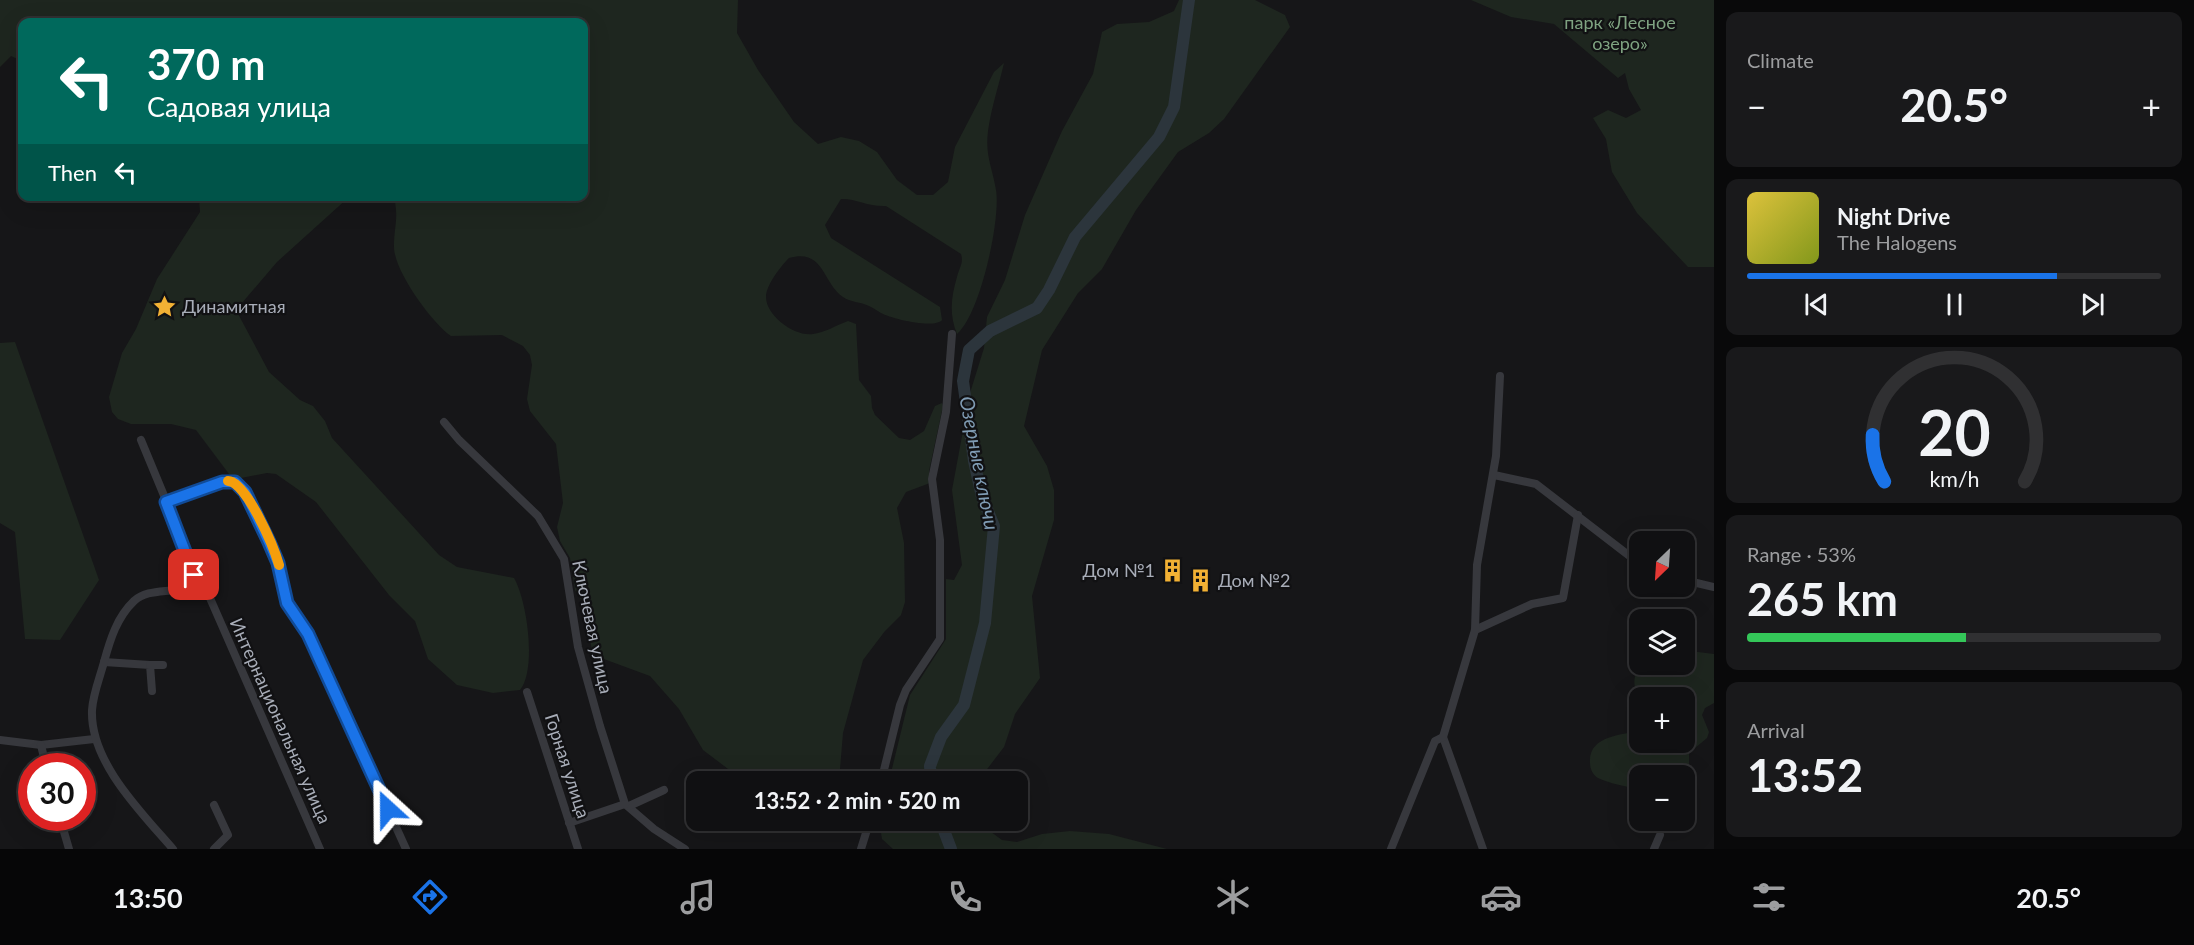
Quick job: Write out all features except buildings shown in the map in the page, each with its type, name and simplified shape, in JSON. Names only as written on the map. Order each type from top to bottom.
[{"type":"street","points":[[884,771],[900,705],[906,690],[940,639],[940,540],[932,479],[934,459],[946,412],[952,334]]},
{"type":"street","points":[[1483,849],[1443,737],[1475,630],[1477,564],[1494,475],[1500,376]]},
{"type":"street","name":"Ключевая улица","points":[[444,422],[459,440],[538,516],[564,559],[578,647],[600,726],[627,805],[654,829],[685,849]]},
{"type":"street","name":"Интернациональная улица","points":[[141,440],[198,580],[206,589],[320,849]]},
{"type":"street","points":[[1494,475],[1536,484],[1629,555]]},
{"type":"street","points":[[166,502],[230,480],[245,492],[277,559],[287,603],[308,634],[406,849]]},
{"type":"street","points":[[1475,630],[1532,604],[1563,598],[1578,515]]},
{"type":"street","points":[[173,849],[137,808],[94,739],[92,705],[113,633],[136,599],[149,593],[189,587],[198,580]]},
{"type":"street","points":[[1695,583],[1714,587]]},
{"type":"street","points":[[104,662],[164,665]]},
{"type":"street","points":[[150,665],[152,691]]},
{"type":"street","name":"Горная улица","points":[[527,692],[578,849]]},
{"type":"street","points":[[1391,849],[1435,741],[1443,737]]},
{"type":"street","points":[[0,740],[40,745],[94,739]]},
{"type":"street","points":[[40,745],[42,753]]},
{"type":"street","points":[[569,823],[627,805],[664,790]]},
{"type":"street","points":[[214,805],[228,835],[214,849]]},
{"type":"street","points":[[64,831],[69,849]]},
{"type":"street","points":[[861,849],[867,831]]},
{"type":"street","points":[[1654,849],[1660,835]]},
{"type":"green space","points":[[0,0],[738,0],[737,33],[758,70],[794,122],[818,144],[841,137],[859,141],[877,152],[897,180],[917,195],[933,195],[948,182],[955,147],[994,72],[1004,63],[987,140],[997,204],[992,243],[974,308],[957,334],[953,320],[952,299],[962,263],[961,254],[886,206],[841,199],[825,225],[831,238],[940,307],[942,320],[938,323],[903,320],[846,299],[836,291],[816,262],[801,256],[789,258],[768,287],[767,304],[776,318],[790,329],[806,334],[826,331],[848,321],[856,324],[859,380],[871,396],[875,415],[899,438],[910,440],[924,431],[935,406],[942,403],[943,406],[929,471],[930,483],[906,492],[897,508],[904,543],[905,602],[901,615],[885,631],[863,660],[843,733],[840,771],[731,771],[703,750],[679,709],[650,676],[593,655],[582,601],[575,590],[570,558],[560,541],[557,527],[563,503],[556,444],[530,411],[527,399],[532,365],[530,355],[523,346],[502,335],[451,336],[434,320],[415,296],[400,269],[394,247],[395,201],[588,201],[588,18],[18,18],[18,59],[11,56],[0,67]]},
{"type":"green space","points":[[1179,0],[1255,0],[1285,15],[1290,27],[1224,119],[1209,133],[1178,152],[1136,210],[1102,269],[1078,293],[1042,350],[1024,426],[1047,466],[1054,490],[1054,520],[1032,596],[1040,678],[1015,714],[1004,747],[986,771],[891,771],[910,695],[946,639],[946,579],[954,580],[962,565],[952,490],[970,393],[984,348],[987,317],[1005,280],[1025,215],[1062,131],[1093,74],[1102,32],[1117,24],[1149,22],[1174,11]]},
{"type":"green space","name":"парк «Лесное озеро»","points":[[1471,0],[1714,0],[1714,267],[1688,267],[1637,213],[1612,172],[1606,139],[1593,118],[1608,110],[1626,118],[1641,110],[1629,89],[1625,73],[1618,78],[1554,24],[1511,17]]},
{"type":"green space","points":[[199,201],[345,201],[277,262],[236,310],[269,372],[300,400],[313,406],[325,421],[332,438],[439,555],[457,567],[514,578],[523,602],[529,651],[525,680],[520,690],[493,693],[457,685],[428,659],[415,621],[389,595],[316,502],[276,474],[267,473],[241,478],[229,474],[196,430],[171,424],[131,424],[118,419],[112,412],[109,397],[122,353],[136,329],[157,279],[200,212]]},
{"type":"green space","points":[[15,342],[99,580],[60,640],[25,639],[15,532],[0,523],[0,343]]},
{"type":"green space","points":[[1695,652],[1714,654],[1714,703],[1705,708],[1702,715],[1709,732],[1707,738],[1695,748],[1695,687],[1635,687],[1635,675],[1695,675]]},
{"type":"green space","points":[[1629,733],[1629,753],[1689,753],[1689,765],[1629,765],[1629,787],[1608,782],[1593,774],[1590,763],[1591,754],[1600,742]]},
{"type":"green space","points":[[881,831],[990,831],[1002,840],[1017,842],[1042,834],[1070,831],[1109,834],[1167,849],[893,849],[882,839]]},
{"type":"waterway","name":"Озерные ключи","points":[[930,771],[941,737],[964,705],[985,623],[994,526],[982,497],[974,461],[963,381],[969,350],[990,331],[1037,308],[1049,290],[1075,237],[1159,137],[1174,107],[1189,0]]},
{"type":"waterway","name":"Озерные ключи","points":[[944,831],[951,849]]},
{"type":"slow traffic","points":[[228,481],[235,482],[245,492],[279,565]]},
{"type":"place","name":"Динамитная","points":[[164,307]]},
{"type":"place","name":"Дом №1","points":[[1173,571]]},
{"type":"place","name":"Дом №2","points":[[1200,581]]},
{"type":"route","points":[[194,575],[182,538],[166,502],[222,482],[230,480],[235,482],[245,492],[269,542],[278,563],[287,603],[308,634],[388,809]]}]
